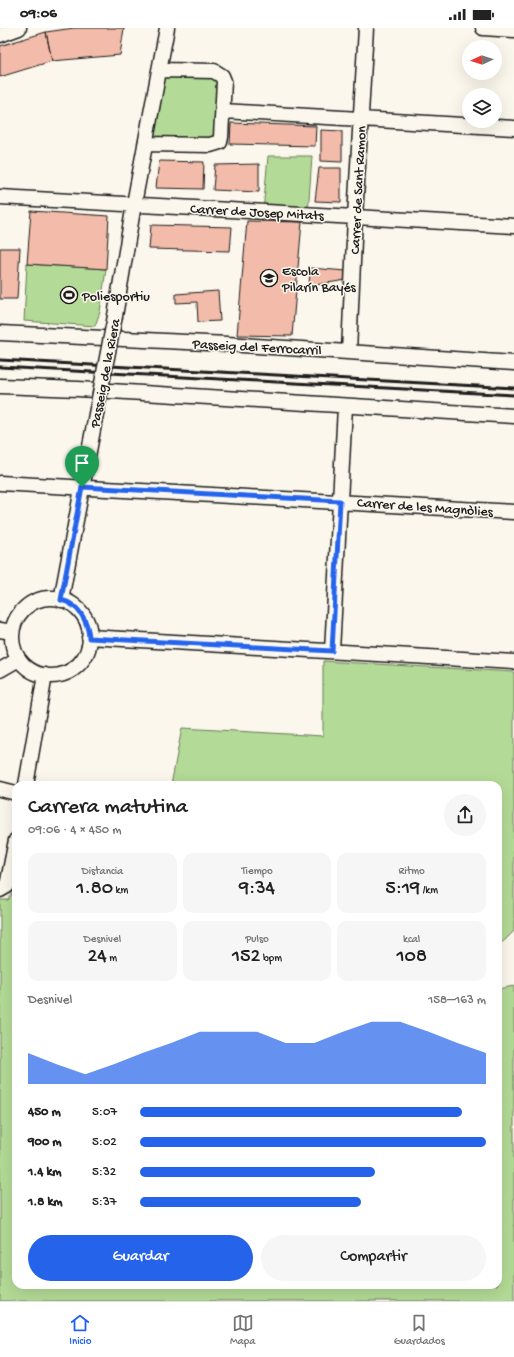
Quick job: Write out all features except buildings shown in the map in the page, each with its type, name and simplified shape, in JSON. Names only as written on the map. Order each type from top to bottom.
[{"type":"street","points":[[0,35],[20,28]]},
{"type":"street","name":"Passeig de la Riera","points":[[61,600],[115,316],[134,204],[167,28]]},
{"type":"street","name":"Carrer de Sant Ramon","points":[[349,352],[360,119],[366,28]]},
{"type":"street","points":[[483,28],[514,30]]},
{"type":"street","points":[[145,144],[210,145],[220,142],[221,137],[224,81],[222,76],[218,72],[207,70],[159,70]]},
{"type":"street","points":[[223,111],[514,128]]},
{"type":"street","name":"Carrer de Josep Mitats","points":[[0,197],[514,226]]},
{"type":"street","name":"Passeig del Ferrocarril","points":[[0,333],[349,352],[514,363]]},
{"type":"street","points":[[0,386],[78,389],[514,416]]},
{"type":"street","points":[[332,651],[345,406]]},
{"type":"street","name":"Carrer de les Magnòlies","points":[[0,483],[514,512]]},
{"type":"street","points":[[44,598],[61,600],[66,601],[77,608],[84,617],[89,629],[86,653],[78,664],[71,670],[60,675],[45,675],[28,669],[19,659],[6,631],[26,606],[44,598]]},
{"type":"street","points":[[89,638],[514,662]]},
{"type":"street","points":[[0,670],[19,659]]},
{"type":"street","points":[[27,781],[45,675]]},
{"type":"street","points":[[0,789],[12,792]]},
{"type":"street","points":[[4,888],[12,856]]},
{"type":"green space","points":[[159,70],[218,72],[221,137],[145,144]]},
{"type":"green space","points":[[268,156],[312,156],[308,214],[263,212]]},
{"type":"green space","points":[[27,264],[106,269],[100,312],[95,326],[24,321]]},
{"type":"green space","points":[[323,661],[514,672],[514,931],[504,941],[502,942],[502,781],[172,781],[182,728],[323,736]]},
{"type":"green space","points":[[12,894],[12,1289],[502,1289],[502,988],[514,986],[514,1301],[0,1301],[0,900],[8,900]]},
{"type":"railway","points":[[0,360],[514,388]]},
{"type":"railway","points":[[0,367],[514,395]]},
{"type":"place","name":"Escola Pilarín Bayés","points":[[269,278]]},
{"type":"place","name":"Poliesportiu","points":[[69,295]]},
{"type":"route","points":[[82,487],[340,501],[332,651],[89,638],[89,629],[84,617],[77,608],[66,601],[61,600],[82,487]]}]
